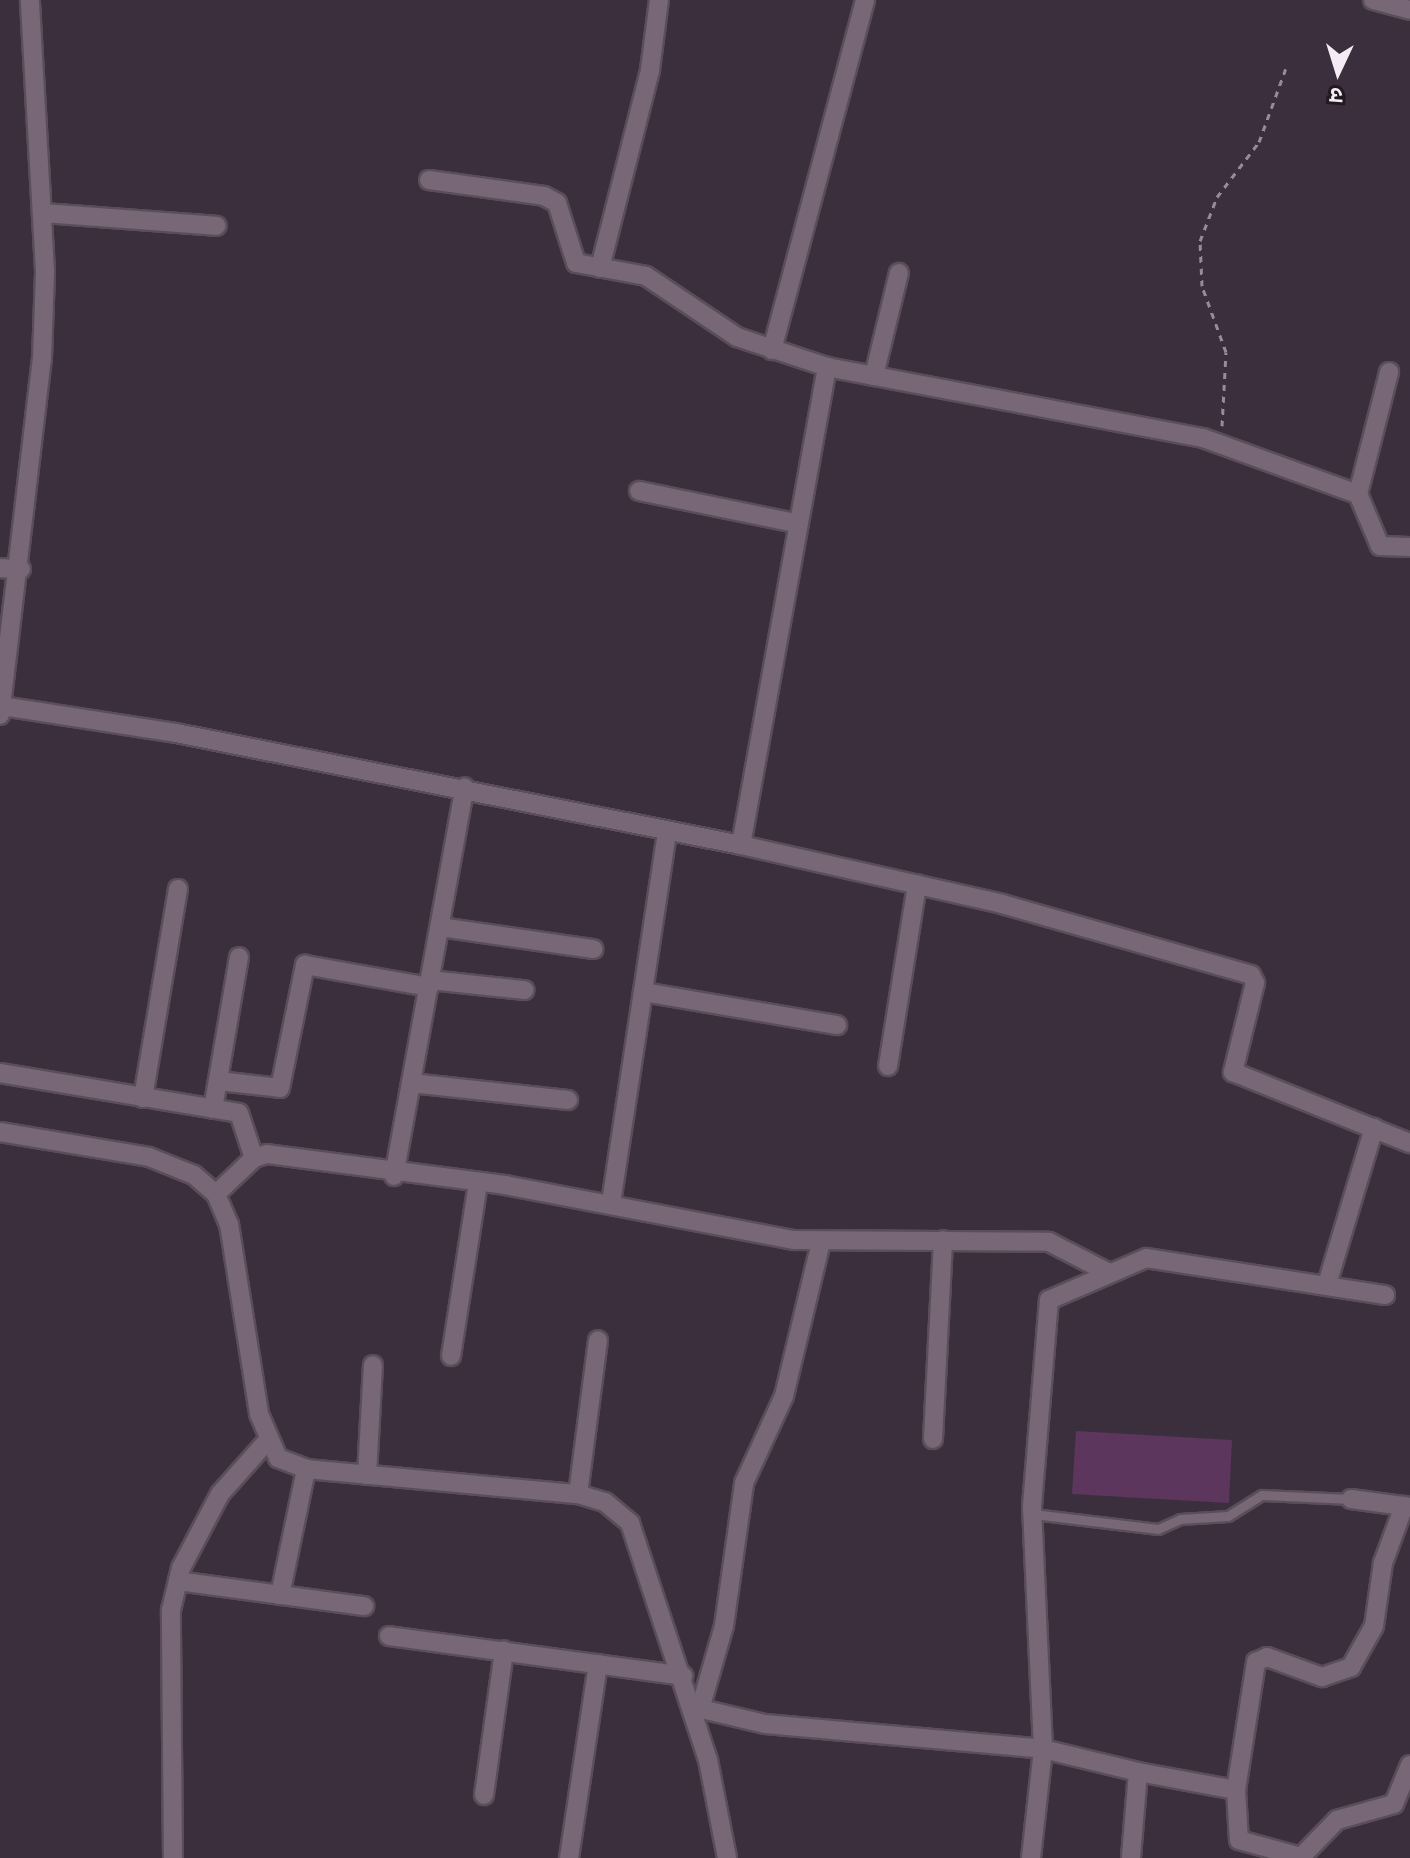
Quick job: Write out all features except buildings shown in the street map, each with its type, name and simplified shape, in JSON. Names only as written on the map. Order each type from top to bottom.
[{"type":"street","points":[[30,0],[42,213],[42,359],[21,569],[1,711],[465,787],[741,845],[917,884],[1251,975],[1255,983],[1233,1072],[1410,1143]]},
{"type":"street","points":[[600,268],[650,70],[659,0]]},
{"type":"street","points":[[772,350],[865,0]]},
{"type":"street","points":[[1373,0],[1410,10]]},
{"type":"street","points":[[429,180],[544,196],[557,203],[576,263],[646,276],[737,337],[772,350],[827,367],[1220,446],[1358,494]]},
{"type":"street","points":[[42,213],[217,226]]},
{"type":"street","points":[[874,376],[899,273]]},
{"type":"street","points":[[741,845],[795,523],[827,367]]},
{"type":"street","points":[[1389,372],[1358,494],[1380,546],[1410,547]]},
{"type":"street","points":[[639,491],[795,523]]},
{"type":"street","points":[[0,568],[21,569]]},
{"type":"street","points":[[394,1176],[465,787]]},
{"type":"street","points":[[611,1203],[667,831]]},
{"type":"street","points":[[888,1066],[917,884]]},
{"type":"street","points":[[143,1098],[178,889]]},
{"type":"street","points":[[440,927],[593,949]]},
{"type":"street","points":[[213,1109],[239,957]]},
{"type":"street","points":[[219,1081],[280,1088],[305,965],[429,984],[524,990]]},
{"type":"street","points":[[643,992],[837,1025]]},
{"type":"street","points":[[0,1073],[213,1109],[247,1119],[254,1158]]},
{"type":"street","points":[[411,1083],[568,1100]]},
{"type":"street","points":[[1328,1281],[1374,1128]]},
{"type":"street","points":[[0,1132],[149,1157],[194,1175],[216,1194],[229,1224],[268,1440],[278,1458],[306,1469],[578,1494],[605,1502],[630,1523],[696,1708],[727,1858]]},
{"type":"street","points":[[254,1158],[478,1183],[611,1203],[821,1242],[1049,1242],[1107,1272]]},
{"type":"street","points":[[216,1194],[254,1158]]},
{"type":"street","points":[[451,1356],[478,1183]]},
{"type":"street","points":[[933,1439],[943,1240]]},
{"type":"street","points":[[696,1708],[724,1626],[744,1483],[784,1396],[821,1242]]},
{"type":"street","points":[[1031,1858],[1043,1749],[1033,1514],[1046,1307],[1054,1296],[1146,1258],[1328,1281],[1385,1295]]},
{"type":"street","points":[[578,1494],[598,1340]]},
{"type":"street","points":[[367,1475],[373,1365]]},
{"type":"street","points":[[173,1858],[171,1610],[196,1529],[268,1440]]},
{"type":"street","points":[[280,1595],[306,1469]]},
{"type":"street","points":[[1351,1499],[1407,1506],[1383,1563],[1374,1626],[1351,1667],[1322,1677],[1267,1657],[1256,1662],[1236,1790],[1239,1840],[1301,1857],[1337,1820],[1394,1804],[1410,1765]]},
{"type":"street","points":[[178,1581],[364,1606]]},
{"type":"street","points":[[389,1636],[683,1676]]},
{"type":"street","points":[[484,1795],[504,1650]]},
{"type":"street","points":[[569,1858],[598,1664]]},
{"type":"street","points":[[696,1708],[765,1724],[1043,1749],[1138,1772],[1236,1790]]},
{"type":"street","points":[[1131,1858],[1138,1772]]},
{"type":"lane","points":[[1033,1514],[1158,1529],[1180,1519],[1228,1516],[1262,1495],[1351,1499]]},
{"type":"path","points":[[1220,446],[1226,352],[1202,286],[1200,241],[1217,197],[1259,142],[1287,65]]}]
